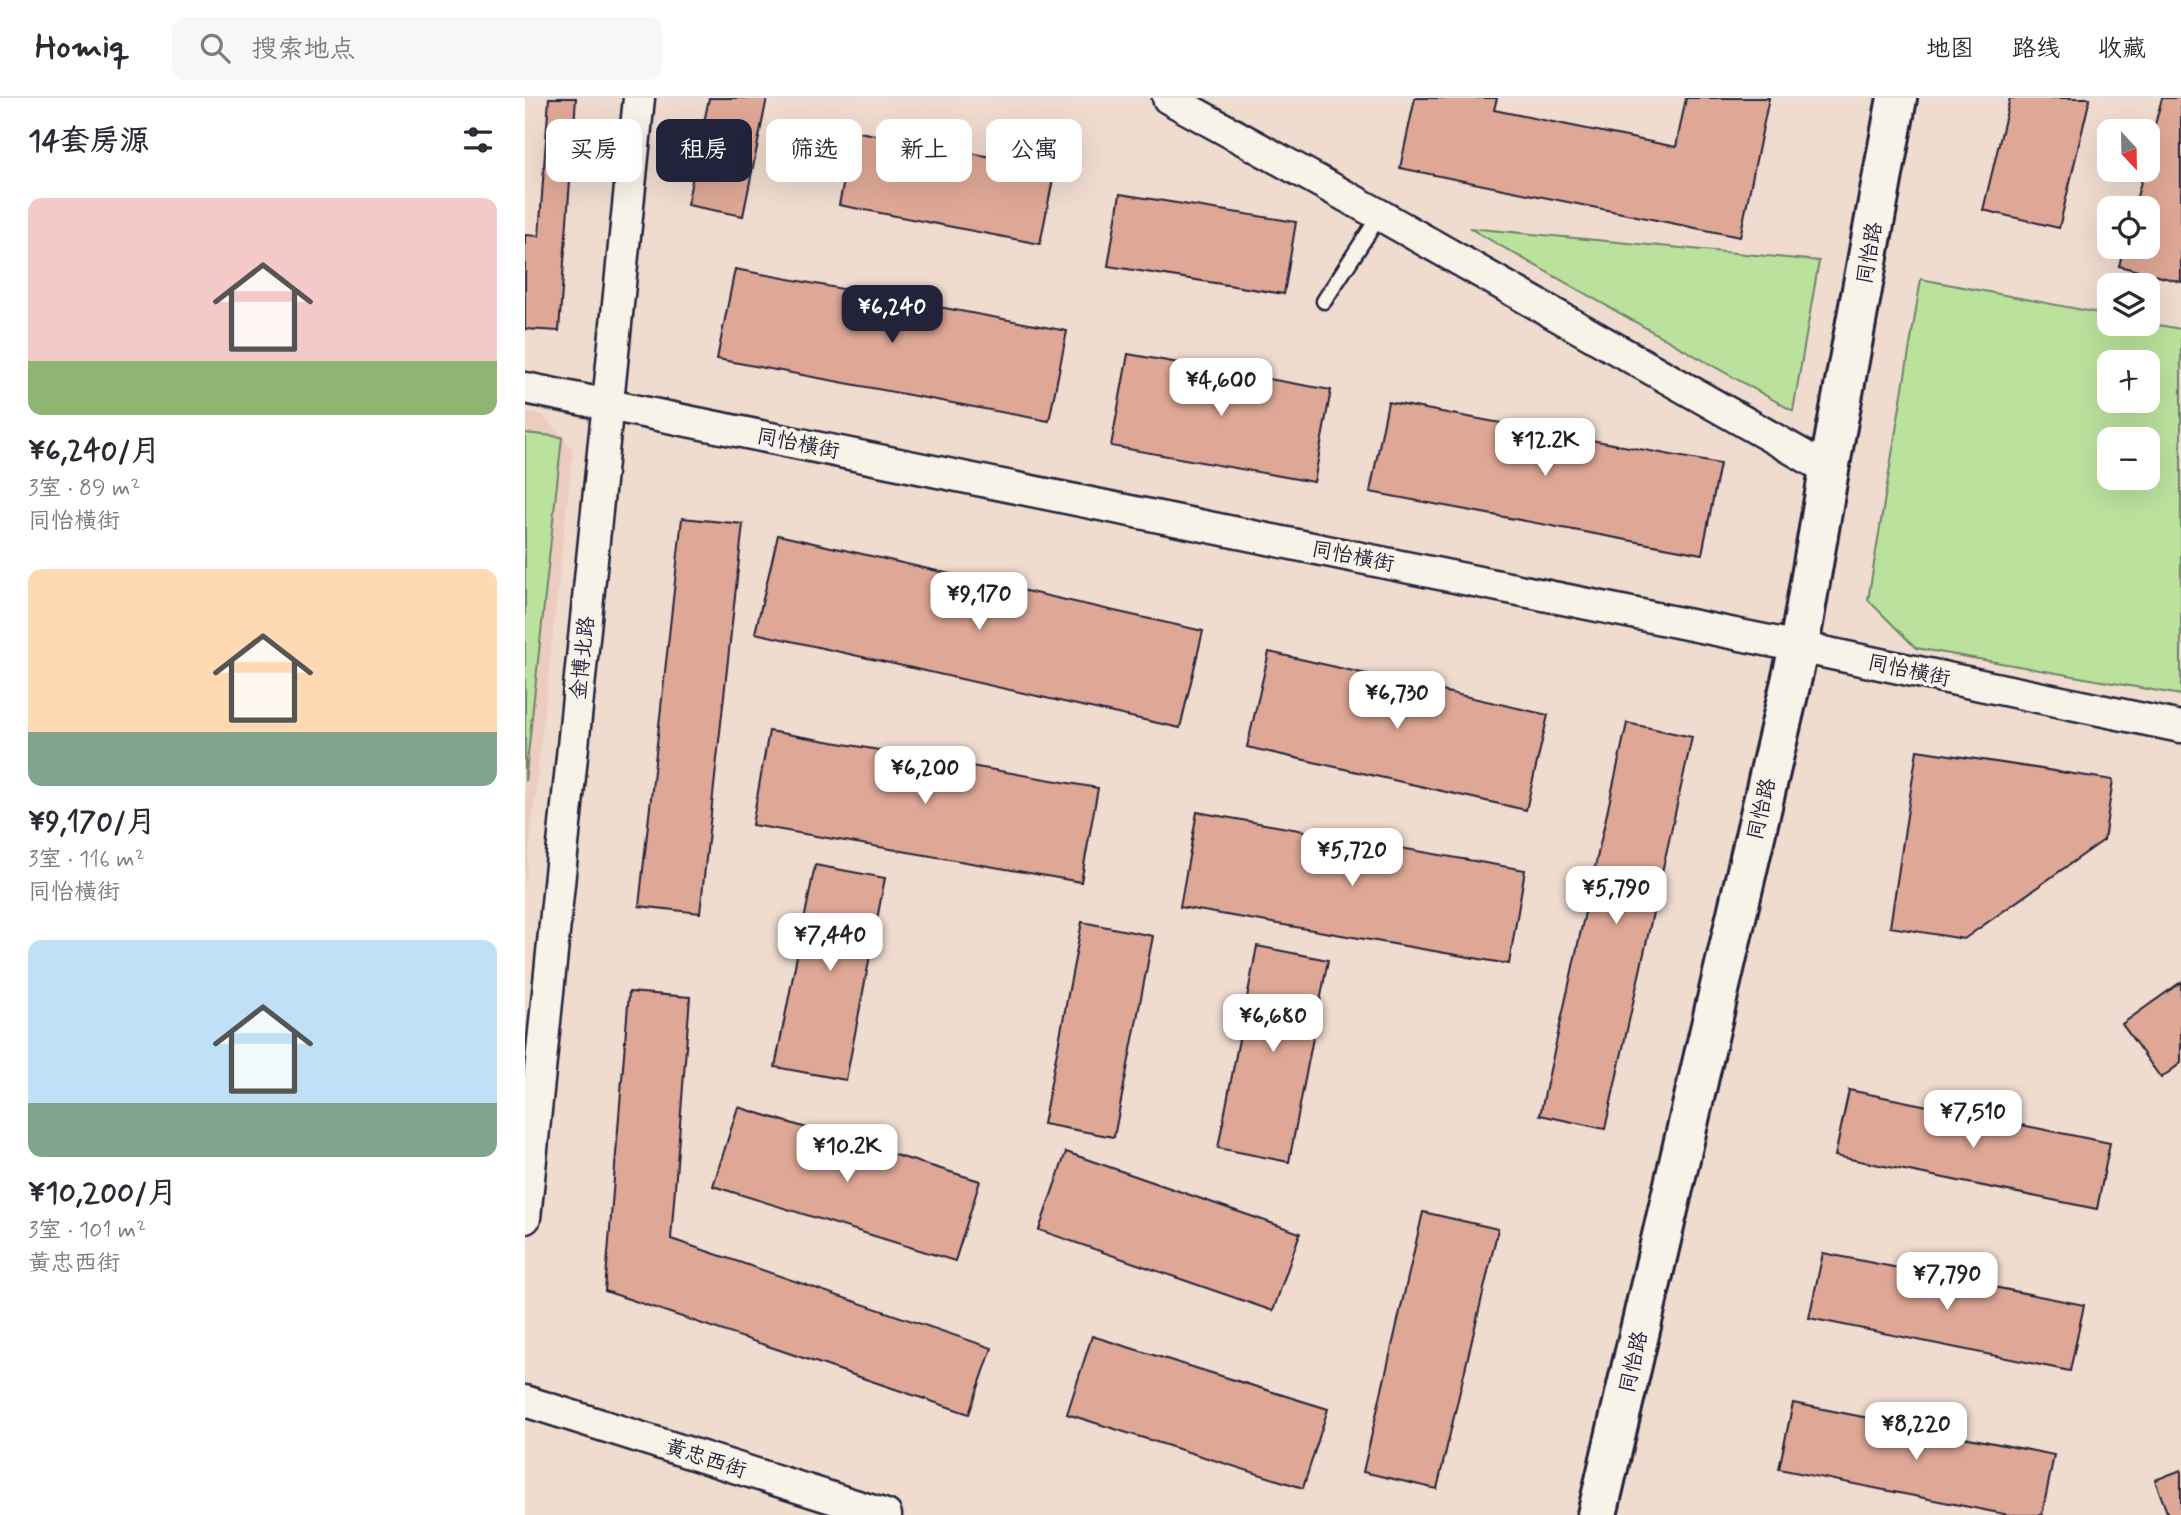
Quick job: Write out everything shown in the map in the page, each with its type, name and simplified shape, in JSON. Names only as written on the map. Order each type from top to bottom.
[{"type":"street","name":"金博北路","points":[[525,1219],[639,98]]},
{"type":"street","points":[[1168,98],[1829,470]]},
{"type":"street","name":"同怡路","points":[[1597,1515],[1799,647],[1897,98]]},
{"type":"street","name":"同怡横街","points":[[525,388],[2181,727]]},
{"type":"street","name":"黄忠西街","points":[[525,1401],[886,1515]]},
{"type":"lane","points":[[1324,301],[1380,215]]},
{"type":"shaded area","points":[[525,412],[544,416],[573,449],[525,889]]},
{"type":"green space","points":[[1469,228],[1819,261],[1793,411]]},
{"type":"green space","points":[[1921,279],[2097,313],[2097,336],[2160,336],[2160,325],[2181,329],[2181,695],[1916,648],[1868,600]]},
{"type":"green space","points":[[525,433],[562,437],[525,782]]},
{"type":"building","points":[[549,98],[576,98],[574,119],[547,119]]},
{"type":"building","points":[[709,98],[767,98],[752,172],[752,119],[705,119]]},
{"type":"building","points":[[1415,98],[1497,98],[1494,110],[1676,147],[1686,98],[1769,98],[1740,237],[1400,168]]},
{"type":"building","points":[[2010,98],[2090,98],[2059,228],[1983,210]]},
{"type":"building","points":[[2162,98],[2181,98],[2181,282],[2160,277],[2160,273],[2146,273],[2119,266],[2121,259],[2160,259],[2160,196],[2137,196],[2141,182],[2160,182],[2160,119],[2156,119]]},
{"type":"building","points":[[862,133],[876,135],[876,182],[972,182],[972,153],[986,156],[986,182],[1052,182],[1040,244],[839,205],[844,182],[862,182]]},
{"type":"building","points":[[546,139],[546,182],[570,182],[559,331],[525,329],[525,235],[539,236]]},
{"type":"building","points":[[692,182],[750,182],[743,216],[687,205]]},
{"type":"building","points":[[1120,194],[1296,222],[1284,294],[1108,266]]},
{"type":"building","points":[[735,269],[1067,331],[1049,421],[717,359]]},
{"type":"building","points":[[1128,354],[1331,390],[1314,482],[1111,446]]},
{"type":"building","points":[[1388,402],[1720,464],[1702,554],[1370,492]]},
{"type":"building","points":[[682,518],[743,524],[700,913],[639,906]]},
{"type":"building","points":[[778,535],[1203,631],[1180,728],[755,633]]},
{"type":"building","points":[[1269,652],[1548,715],[1526,810],[1247,747]]},
{"type":"building","points":[[1627,723],[1692,737],[1605,1129],[1540,1115]]},
{"type":"building","points":[[769,731],[1098,788],[1081,882],[752,825]]},
{"type":"building","points":[[1917,750],[2113,780],[2104,840],[1964,939],[1890,927]]},
{"type":"building","points":[[1197,812],[1525,870],[1509,964],[1180,907]]},
{"type":"building","points":[[815,865],[885,878],[846,1080],[775,1067]]},
{"type":"building","points":[[1082,922],[1153,936],[1114,1137],[1043,1124]]},
{"type":"building","points":[[1257,946],[1328,960],[1289,1162],[1218,1148]]},
{"type":"building","points":[[2181,982],[2181,1063],[2161,1078],[2122,1024]]},
{"type":"building","points":[[629,992],[690,997],[671,1239],[992,1348],[969,1414],[605,1291]]},
{"type":"building","points":[[1849,1090],[2110,1143],[2097,1209],[1835,1156]]},
{"type":"building","points":[[738,1107],[980,1181],[955,1261],[713,1186]]},
{"type":"building","points":[[1066,1152],[1300,1233],[1273,1311],[1039,1230]]},
{"type":"building","points":[[1423,1212],[1498,1229],[1437,1489],[1363,1472]]},
{"type":"building","points":[[1823,1253],[2084,1305],[2070,1371],[1809,1318]]},
{"type":"building","points":[[1092,1336],[1328,1409],[1303,1488],[1067,1414]]},
{"type":"building","points":[[1793,1403],[2054,1455],[2042,1515],[2009,1515],[1779,1469]]},
{"type":"building","points":[[2181,1470],[2181,1515],[2168,1515],[2155,1480]]}]
